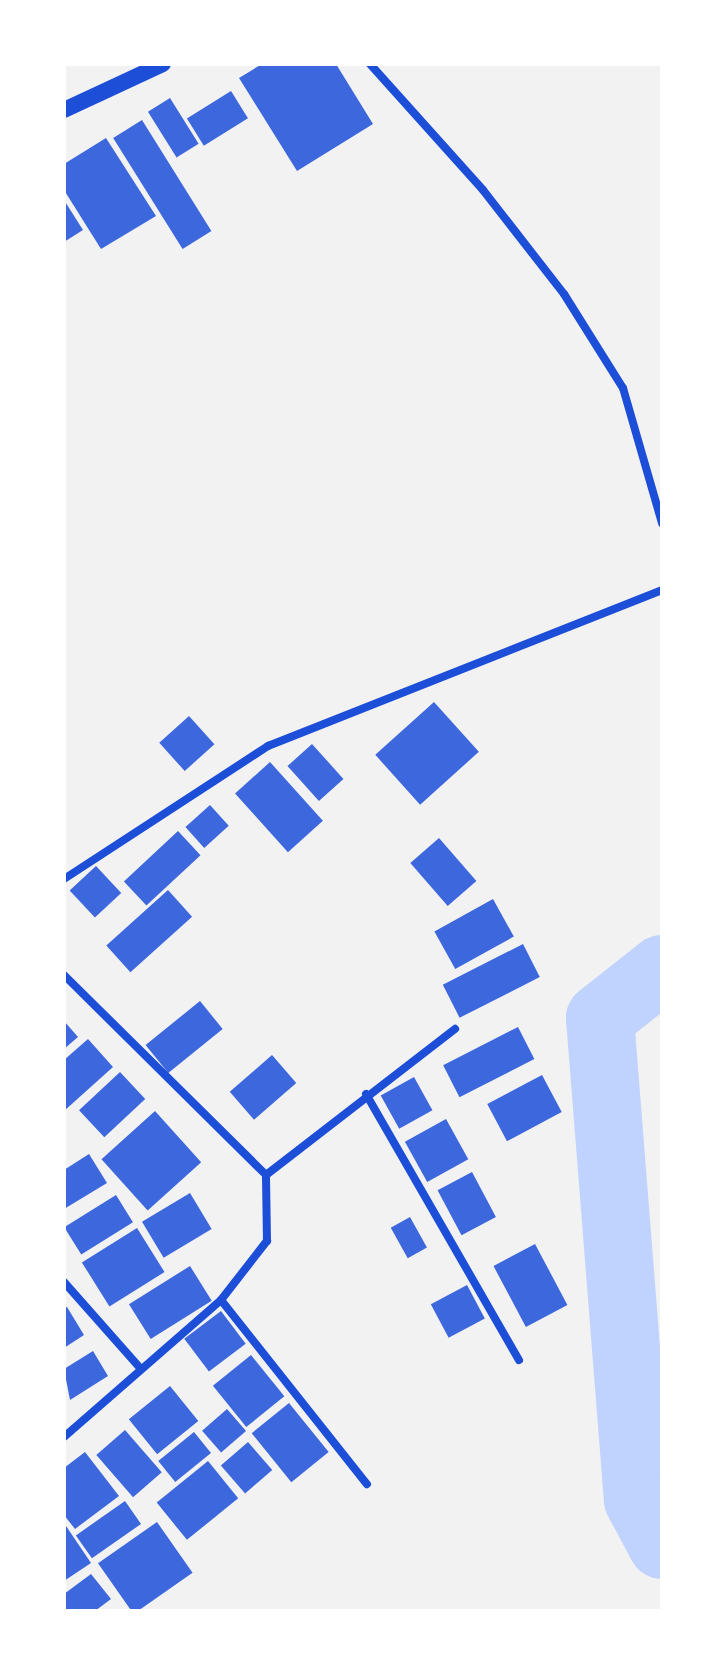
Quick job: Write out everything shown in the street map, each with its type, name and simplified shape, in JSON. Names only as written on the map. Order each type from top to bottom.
[{"type":"main road","points":[[64,110],[163,64]]},
{"type":"street","points":[[370,64],[483,190],[564,294],[623,388],[662,523]]},
{"type":"street","points":[[64,879],[268,746],[662,590]]},
{"type":"street","points":[[64,975],[266,1175],[267,1241],[221,1300],[64,1437]]},
{"type":"street","points":[[266,1175],[366,1094],[455,1029]]},
{"type":"street","points":[[366,1094],[519,1360]]},
{"type":"street","points":[[64,1282],[68,1295],[140,1368]]},
{"type":"street","points":[[221,1300],[367,1484]]},
{"type":"building","points":[[262,64],[336,64],[373,124],[297,171],[239,78]]},
{"type":"building","points":[[231,91],[248,118],[204,146],[187,119]]},
{"type":"building","points":[[170,98],[199,144],[177,158],[148,112]]},
{"type":"building","points":[[142,120],[211,231],[183,249],[113,138]]},
{"type":"building","points":[[106,138],[156,216],[101,249],[64,190],[64,164]]},
{"type":"building","points":[[64,200],[83,230],[64,242]]},
{"type":"building","points":[[434,702],[479,752],[420,805],[375,755]]},
{"type":"building","points":[[189,716],[214,744],[185,771],[159,743]]},
{"type":"building","points":[[312,744],[343,779],[319,801],[287,766]]},
{"type":"building","points":[[270,762],[323,821],[288,852],[235,793]]},
{"type":"building","points":[[210,805],[229,826],[204,848],[185,827]]},
{"type":"building","points":[[178,831],[201,855],[146,906],[124,881]]},
{"type":"building","points":[[439,838],[476,881],[448,906],[410,863]]},
{"type":"building","points":[[96,866],[121,893],[95,918],[70,891]]},
{"type":"building","points":[[168,890],[192,917],[130,972],[106,946]]},
{"type":"building","points":[[493,899],[514,937],[455,969],[434,931]]},
{"type":"building","points":[[523,944],[540,977],[460,1018],[443,985]]},
{"type":"building","points":[[200,1001],[223,1029],[168,1073],[146,1045]]},
{"type":"building","points":[[64,1021],[78,1037],[64,1049]]},
{"type":"building","points":[[518,1027],[534,1059],[459,1097],[443,1065]]},
{"type":"building","points":[[88,1039],[113,1067],[64,1111],[64,1060]]},
{"type":"building","points":[[272,1055],[296,1083],[254,1120],[230,1092]]},
{"type":"building","points":[[120,1072],[145,1099],[104,1137],[79,1110]]},
{"type":"building","points":[[542,1075],[562,1112],[507,1141],[487,1104]]},
{"type":"building","points":[[414,1077],[432,1110],[399,1129],[381,1095]]},
{"type":"building","points":[[155,1111],[201,1162],[148,1210],[101,1159]]},
{"type":"building","points":[[446,1119],[468,1159],[427,1182],[405,1142]]},
{"type":"building","points":[[89,1154],[107,1183],[64,1209],[64,1170]]},
{"type":"building","points":[[472,1172],[496,1217],[462,1235],[438,1190]]},
{"type":"building","points":[[190,1193],[212,1229],[164,1258],[142,1222]]},
{"type":"building","points":[[116,1195],[133,1222],[81,1254],[64,1227]]},
{"type":"building","points":[[410,1217],[427,1248],[408,1258],[391,1228]]},
{"type":"building","points":[[137,1228],[165,1272],[109,1307],[82,1262]]},
{"type":"building","points":[[535,1244],[567,1305],[526,1327],[494,1266]]},
{"type":"building","points":[[190,1266],[212,1301],[151,1339],[129,1304]]},
{"type":"building","points":[[467,1285],[485,1319],[449,1338],[431,1304]]},
{"type":"building","points":[[67,1307],[84,1335],[64,1348],[64,1308]]},
{"type":"building","points":[[221,1311],[246,1344],[209,1371],[184,1339]]},
{"type":"building","points":[[93,1351],[108,1376],[70,1400],[64,1369]]},
{"type":"building","points":[[251,1355],[284,1396],[246,1427],[213,1386]]},
{"type":"building","points":[[170,1386],[198,1421],[157,1454],[129,1419]]},
{"type":"building","points":[[289,1403],[329,1452],[291,1482],[252,1433]]},
{"type":"building","points":[[227,1409],[246,1431],[221,1453],[202,1431]]},
{"type":"building","points":[[125,1430],[162,1472],[133,1497],[96,1455]]},
{"type":"building","points":[[194,1432],[211,1453],[175,1482],[158,1461]]},
{"type":"building","points":[[248,1442],[272,1470],[245,1494],[221,1466]]},
{"type":"building","points":[[85,1452],[119,1496],[75,1529],[64,1515],[64,1468]]},
{"type":"building","points":[[208,1461],[238,1498],[187,1540],[157,1503]]},
{"type":"building","points":[[125,1501],[141,1524],[92,1558],[76,1535]]},
{"type":"building","points":[[157,1522],[193,1573],[138,1611],[131,1611],[98,1563]]},
{"type":"building","points":[[64,1523],[91,1563],[64,1581]]},
{"type":"building","points":[[91,1574],[111,1599],[95,1611],[64,1611],[64,1594]]},
{"type":"waterway","points":[[662,969],[600,1018],[638,1500],[662,1545]]}]
